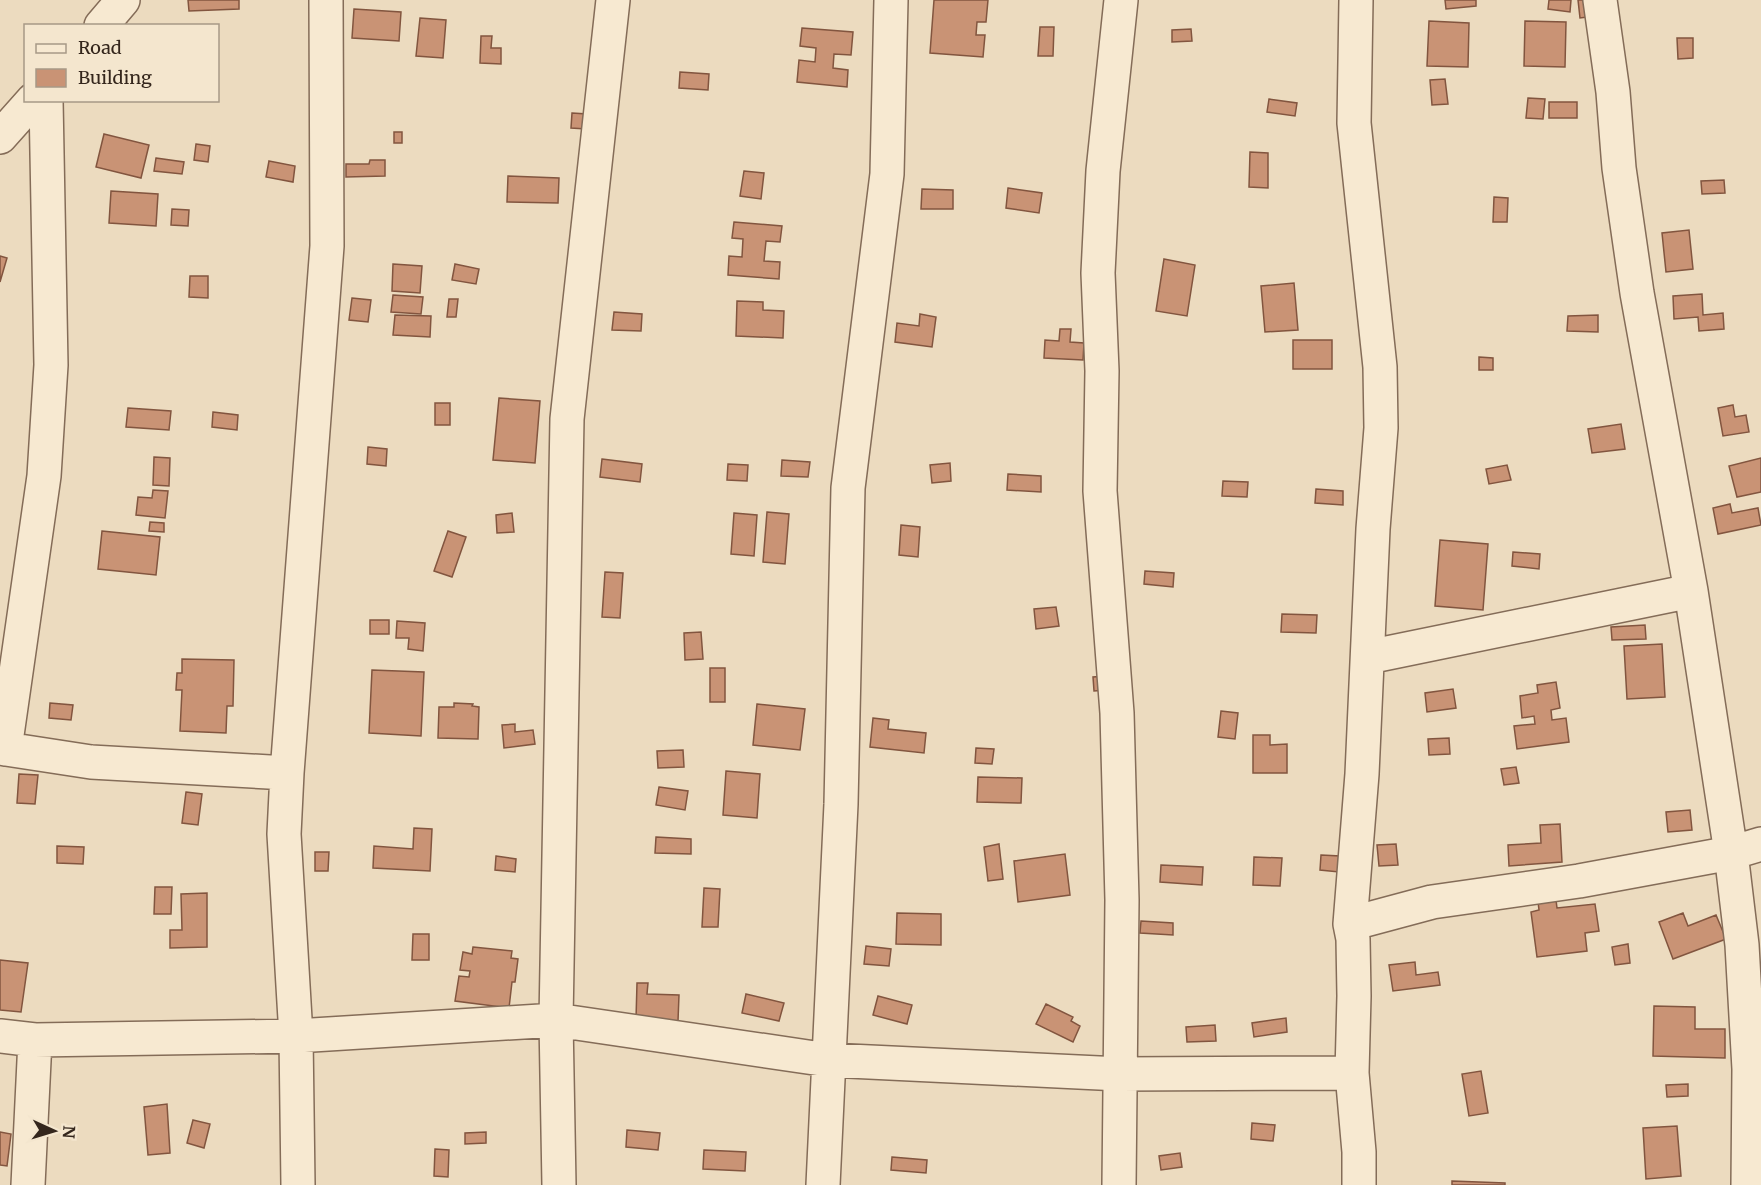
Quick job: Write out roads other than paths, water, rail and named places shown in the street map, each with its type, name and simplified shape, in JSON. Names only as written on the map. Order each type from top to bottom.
[{"type":"street","points":[[103,24],[123,0]]},
{"type":"street","points":[[298,1185],[296,1036],[284,834],[327,246],[326,0]]},
{"type":"street","points":[[559,1185],[556,1020],[567,419],[614,0]]},
{"type":"street","points":[[823,1185],[841,804],[848,488],[887,174],[891,0]]},
{"type":"street","points":[[1119,1185],[1122,900],[1117,713],[1100,491],[1102,371],[1098,273],[1103,171],[1121,0]]},
{"type":"street","points":[[1356,0],[1354,123],[1380,367],[1381,428],[1373,529],[1362,774],[1350,924],[1353,939],[1354,996],[1352,1073],[1359,1152],[1359,1185]]},
{"type":"street","points":[[1600,0],[1613,92],[1619,168],[1637,293],[1691,591],[1746,848],[1742,945],[1749,1069],[1748,1185]]},
{"type":"street","points":[[3,127],[31,102]]},
{"type":"street","points":[[46,102],[51,366],[44,476],[3,748],[91,762],[287,773]]},
{"type":"street","points":[[1368,657],[1691,591]]},
{"type":"street","points":[[1350,924],[1432,902],[1579,880],[1746,848]]},
{"type":"street","points":[[0,1036],[35,1040],[296,1036],[556,1020],[828,1060],[1120,1074],[1352,1073]]},
{"type":"street","points":[[28,1185],[35,1040]]}]
